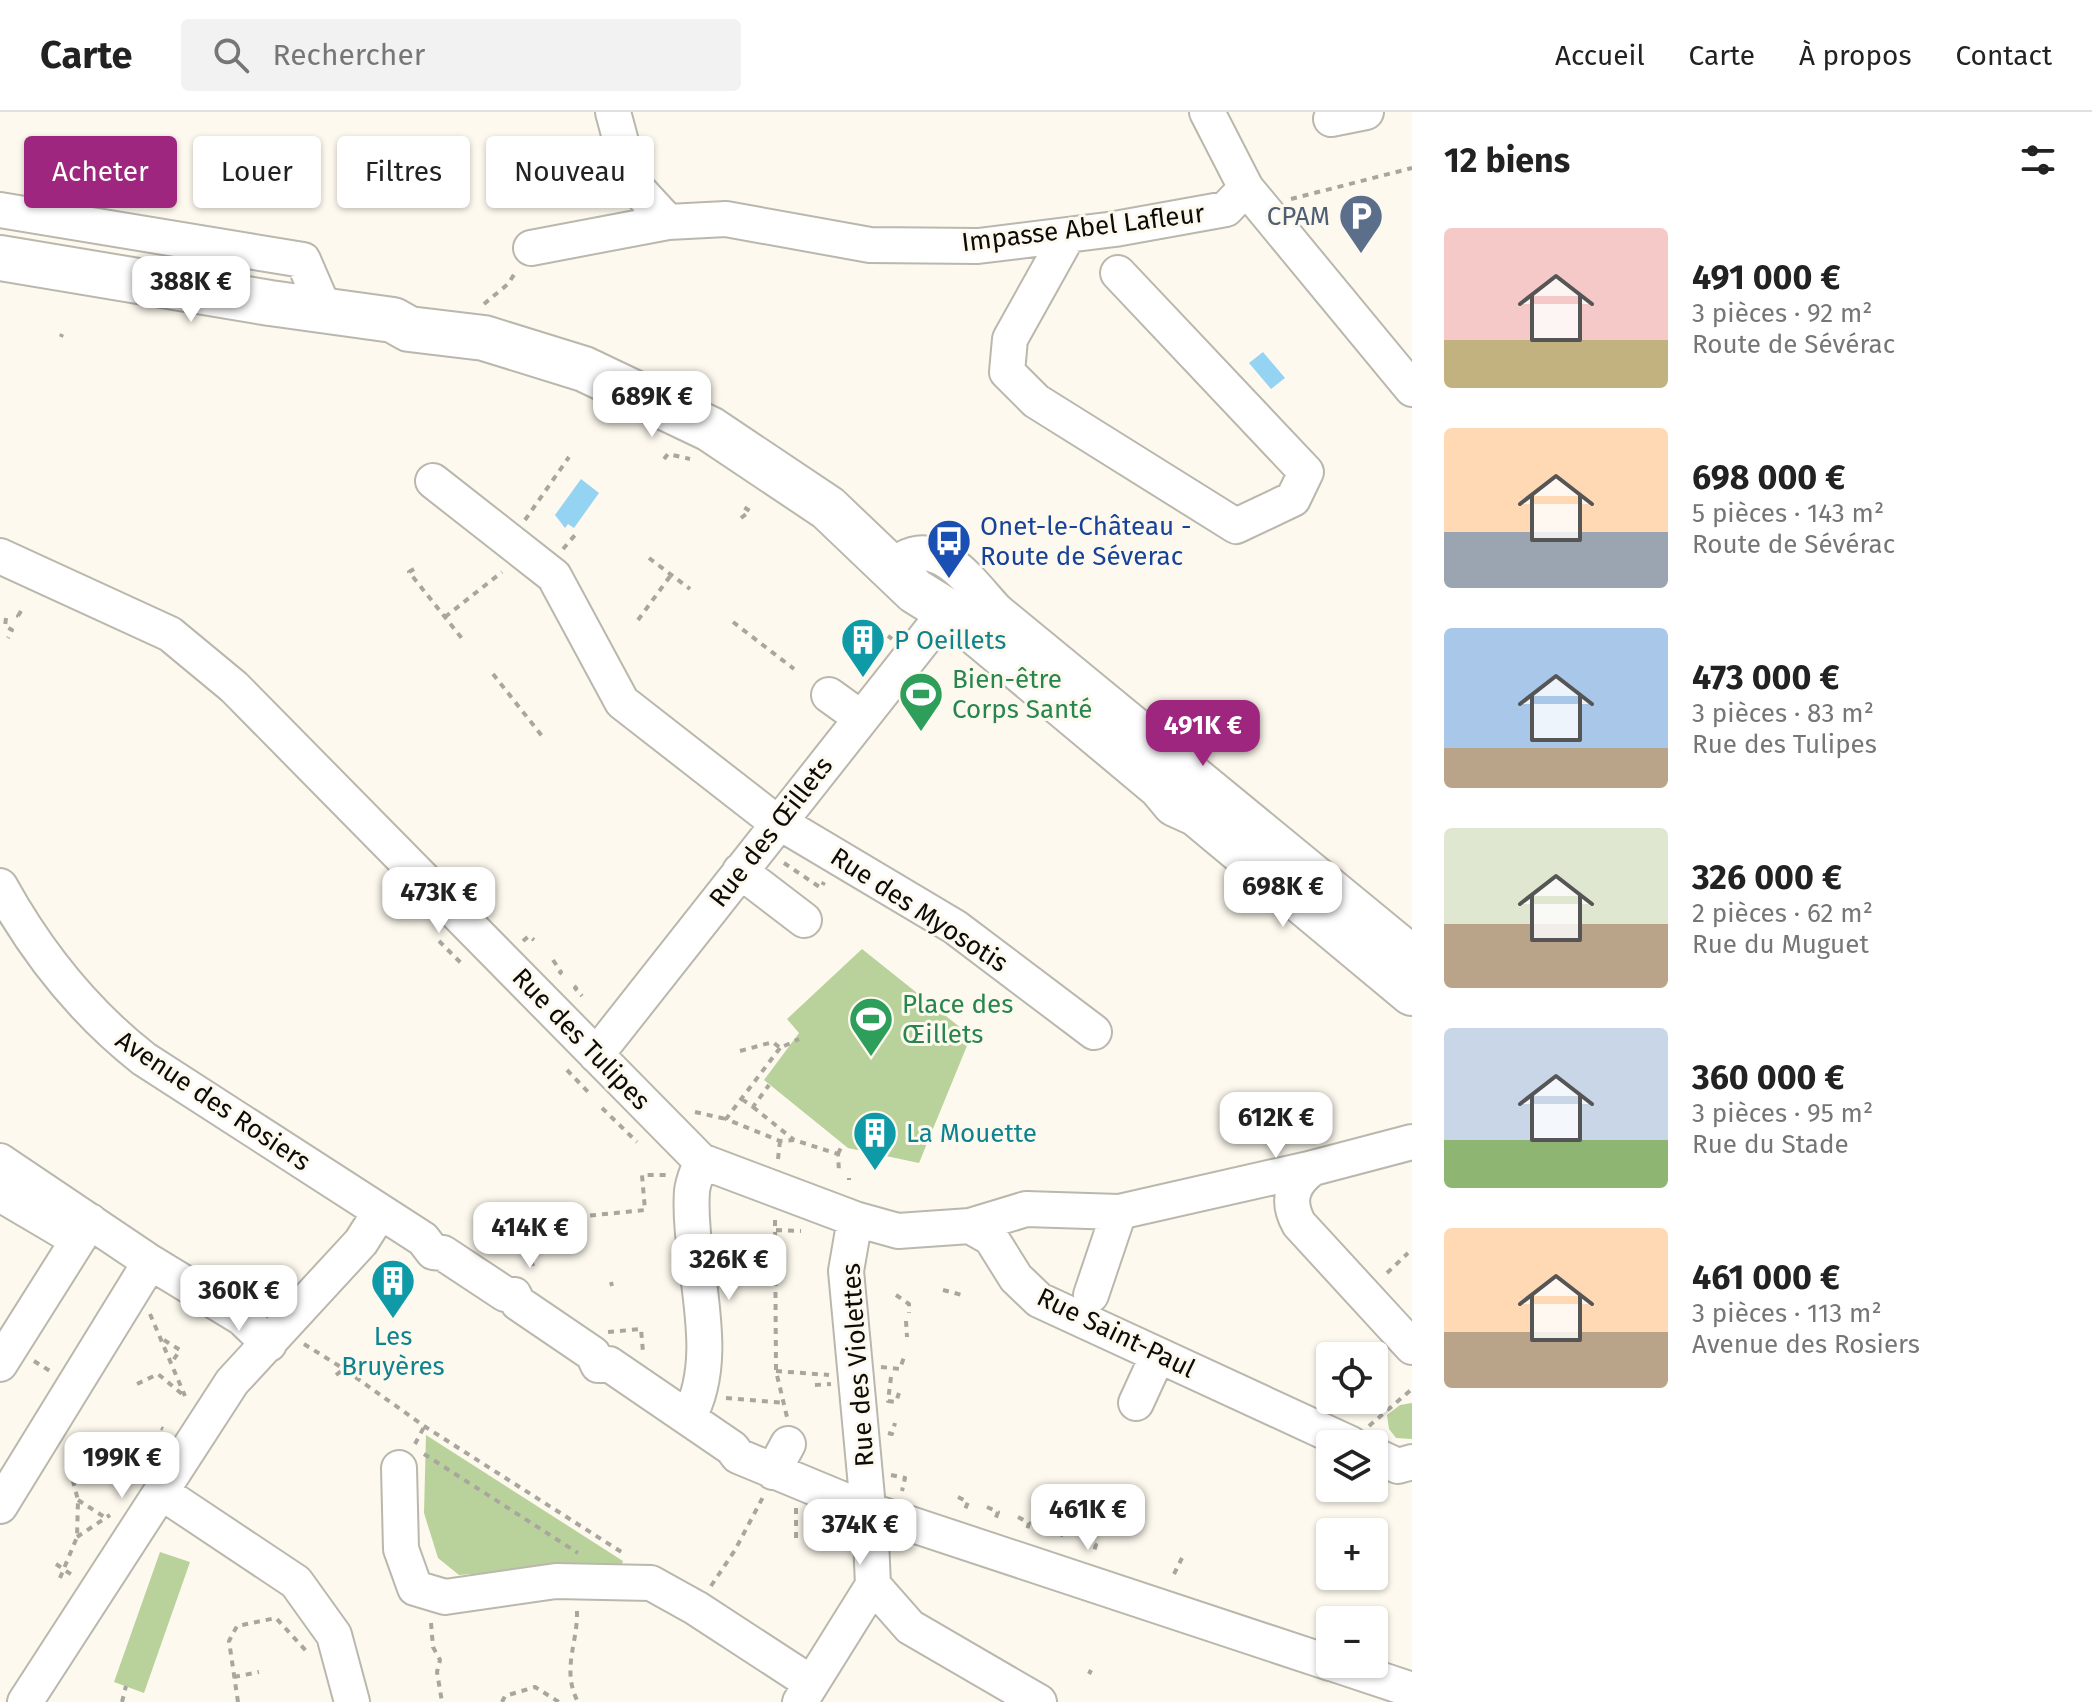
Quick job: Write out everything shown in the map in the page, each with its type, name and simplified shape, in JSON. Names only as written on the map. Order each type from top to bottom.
[{"type":"main road","points":[[0,258],[325,311],[393,320],[407,313],[466,325],[484,338],[584,369],[710,429],[828,508],[915,591],[936,602],[1160,786],[1175,804],[1197,814],[1412,993]]},
{"type":"main road","points":[[838,519],[861,527],[923,574],[936,602]]},
{"type":"street","points":[[613,112],[632,183],[668,222]]},
{"type":"street","points":[[1207,112],[1246,188],[1412,389]]},
{"type":"street","name":"Impasse Abel Lafleur","points":[[531,248],[668,222],[726,219],[870,245],[978,246],[1068,235],[1226,209],[1246,188]]},
{"type":"street","points":[[0,210],[303,260]]},
{"type":"street","points":[[1068,235],[1010,339],[1007,372],[1036,401],[1236,526],[1293,499],[1306,472],[1118,273]]},
{"type":"street","points":[[270,303],[281,282],[303,260]]},
{"type":"street","points":[[303,260],[325,311]]},
{"type":"street","name":"Rue des Myosotis","points":[[433,481],[554,576],[622,702],[780,822],[955,927],[1094,1032]]},
{"type":"street","points":[[903,559],[926,553],[945,558],[997,611],[1412,952]]},
{"type":"street","name":"Rue des Tulipes","points":[[0,556],[170,634],[234,687],[324,775],[580,1073],[701,1161],[855,1219],[898,1231],[970,1226]]},
{"type":"street","name":"Rue des Œillets","points":[[580,1073],[936,624],[936,602]]},
{"type":"street","points":[[829,695],[861,718]]},
{"type":"street","points":[[740,871],[804,920]]},
{"type":"street","name":"Avenue des Rosiers","points":[[0,886],[40,950],[103,1026],[144,1059],[380,1212],[429,1250],[603,1350],[688,1418],[767,1450],[883,1516],[1316,1658]]},
{"type":"street","points":[[970,1226],[1026,1209],[1119,1212],[1412,1142]]},
{"type":"street","points":[[0,1161],[143,1274],[242,1318],[269,1344]]},
{"type":"street","points":[[688,1418],[702,1386],[704,1355],[692,1189],[701,1161]]},
{"type":"street","points":[[1313,1168],[1300,1177],[1291,1197],[1292,1212],[1303,1238],[1331,1258],[1412,1347]]},
{"type":"street","points":[[0,1194],[84,1230]]},
{"type":"street","points":[[25,1702],[232,1382],[361,1242],[380,1212]]},
{"type":"street","points":[[1091,1295],[1119,1212]]},
{"type":"street","name":"Rue des Violettes","points":[[855,1219],[846,1271],[883,1516],[873,1585]]},
{"type":"street","name":"Rue Saint-Paul","points":[[970,1226],[991,1238],[1016,1278],[1039,1300],[1330,1430]]},
{"type":"street","points":[[0,1364],[10,1327],[84,1230]]},
{"type":"street","points":[[0,1506],[143,1274]]},
{"type":"street","points":[[1136,1403],[1158,1355]]},
{"type":"street","name":"Rue Saint-Paul","points":[[1388,1460],[1398,1466],[1412,1462]]},
{"type":"street","points":[[399,1468],[401,1549],[415,1588],[445,1597],[580,1568],[656,1585],[696,1608],[805,1692],[873,1585],[910,1627],[1039,1702]]},
{"type":"street","points":[[161,1492],[296,1582],[334,1635],[352,1702]]},
{"type":"street","name":"Avenue des Rosiers","points":[[1376,1678],[1412,1690]]},
{"type":"path","points":[[1278,206],[1292,198],[1412,168]]},
{"type":"path","points":[[664,459],[668,454],[690,459]]},
{"type":"path","points":[[445,617],[518,548],[569,457]]},
{"type":"path","points":[[742,506],[757,516]]},
{"type":"path","points":[[741,518],[750,511]]},
{"type":"path","points":[[649,558],[690,589]]},
{"type":"path","points":[[414,569],[409,572],[464,641]]},
{"type":"path","points":[[638,620],[671,575]]},
{"type":"path","points":[[21,611],[18,616],[21,617]]},
{"type":"path","points":[[6,618],[5,626],[12,630],[8,638]]},
{"type":"path","points":[[733,622],[794,669]]},
{"type":"path","points":[[872,648],[874,650],[884,639]]},
{"type":"path","points":[[493,674],[542,736]]},
{"type":"path","points":[[775,857],[822,886]]},
{"type":"path","points":[[481,890],[487,900]]},
{"type":"path","points":[[439,941],[461,963]]},
{"type":"path","points":[[554,961],[560,973]]},
{"type":"path","points":[[726,1119],[780,1048],[799,1039]]},
{"type":"path","points":[[740,1051],[773,1042],[780,1048]]},
{"type":"path","points":[[580,1073],[590,1094]]},
{"type":"path","points":[[753,1107],[769,1085]]},
{"type":"path","points":[[742,1099],[794,1140],[838,1154]]},
{"type":"path","points":[[602,1108],[637,1142]]},
{"type":"path","points":[[698,1115],[726,1119],[780,1141],[794,1140]]},
{"type":"path","points":[[839,1172],[838,1154],[843,1143]]},
{"type":"path","points":[[533,1266],[528,1250],[546,1220],[645,1210],[642,1175],[668,1174]]},
{"type":"path","points":[[696,1608],[735,1550],[785,1403],[776,1371],[775,1187]]},
{"type":"path","points":[[776,1230],[800,1231]]},
{"type":"path","points":[[396,1290],[399,1262],[429,1250]]},
{"type":"path","points":[[1387,1273],[1408,1253]]},
{"type":"path","points":[[143,1274],[161,1338],[187,1408],[206,1422]]},
{"type":"path","points":[[943,1290],[962,1295]]},
{"type":"path","points":[[896,1295],[909,1304],[909,1313]]},
{"type":"path","points":[[906,1324],[907,1337]]},
{"type":"path","points":[[603,1350],[641,1329],[644,1358]]},
{"type":"path","points":[[161,1338],[180,1350],[172,1362]]},
{"type":"path","points":[[318,1353],[424,1426],[657,1575],[656,1585]]},
{"type":"path","points":[[896,1369],[900,1369],[904,1357]]},
{"type":"path","points":[[336,1375],[344,1369]]},
{"type":"path","points":[[776,1371],[818,1375]]},
{"type":"path","points":[[137,1384],[158,1374],[185,1396]]},
{"type":"path","points":[[891,1377],[890,1401],[896,1402],[899,1393]]},
{"type":"path","points":[[1375,1430],[1412,1389]]},
{"type":"path","points":[[726,1398],[785,1403]]},
{"type":"path","points":[[892,1432],[895,1423]]},
{"type":"path","points":[[424,1426],[412,1450],[426,1454],[580,1568],[578,1635],[569,1665],[570,1688],[578,1702]]},
{"type":"path","points":[[883,1516],[903,1477]]},
{"type":"path","points":[[60,1578],[77,1537],[78,1500],[73,1481]]},
{"type":"path","points":[[958,1497],[968,1502],[964,1512]]},
{"type":"path","points":[[77,1537],[107,1517],[78,1500]]},
{"type":"path","points":[[796,1502],[796,1544]]},
{"type":"path","points":[[987,1507],[998,1512],[994,1523]]},
{"type":"path","points":[[1018,1517],[1029,1523],[1027,1530]]},
{"type":"path","points":[[1049,1527],[1062,1533],[1059,1541]]},
{"type":"path","points":[[1084,1539],[1096,1545],[1093,1554]]},
{"type":"path","points":[[1174,1574],[1182,1558]]},
{"type":"path","points":[[56,1564],[70,1574]]},
{"type":"path","points":[[430,1593],[433,1647],[440,1660],[437,1672],[442,1702]]},
{"type":"path","points":[[238,1702],[229,1641],[237,1626],[276,1618],[302,1645],[311,1665]]},
{"type":"path","points":[[253,1623],[254,1630]]},
{"type":"path","points":[[294,1647],[302,1645]]},
{"type":"path","points":[[234,1677],[259,1672]]},
{"type":"path","points":[[122,1702],[126,1686]]},
{"type":"path","points":[[502,1702],[505,1696],[535,1687],[559,1702]]},
{"type":"green space","name":"Place des Œillets","points":[[862,949],[971,1036],[919,1163],[848,1148],[764,1080],[799,1033],[787,1019]]},
{"type":"green space","points":[[1412,1403],[1412,1439],[1396,1438],[1389,1429],[1387,1415],[1400,1405]]},
{"type":"green space","points":[[426,1435],[623,1561],[621,1567],[596,1565],[459,1575],[438,1558],[424,1513]]},
{"type":"green space","points":[[160,1552],[190,1562],[144,1693],[114,1682]]},
{"type":"water","points":[[1263,352],[1285,378],[1271,389],[1249,363]]},
{"type":"water","points":[[581,479],[599,493],[574,528],[568,524],[565,528],[555,515]]},
{"type":"place","name":"CPAM","points":[[1361,255]]},
{"type":"place","name":"Onet-le-Château - Route de Séverac","points":[[949,580]]},
{"type":"place","name":"P Oeillets","points":[[863,679]]},
{"type":"place","name":"Bien-être Corps Santé","points":[[921,733]]},
{"type":"place","name":"Place des Œillets","points":[[871,1058]]},
{"type":"place","name":"La Mouette","points":[[875,1172]]},
{"type":"place","name":"Les Bruyères","points":[[393,1320]]}]
